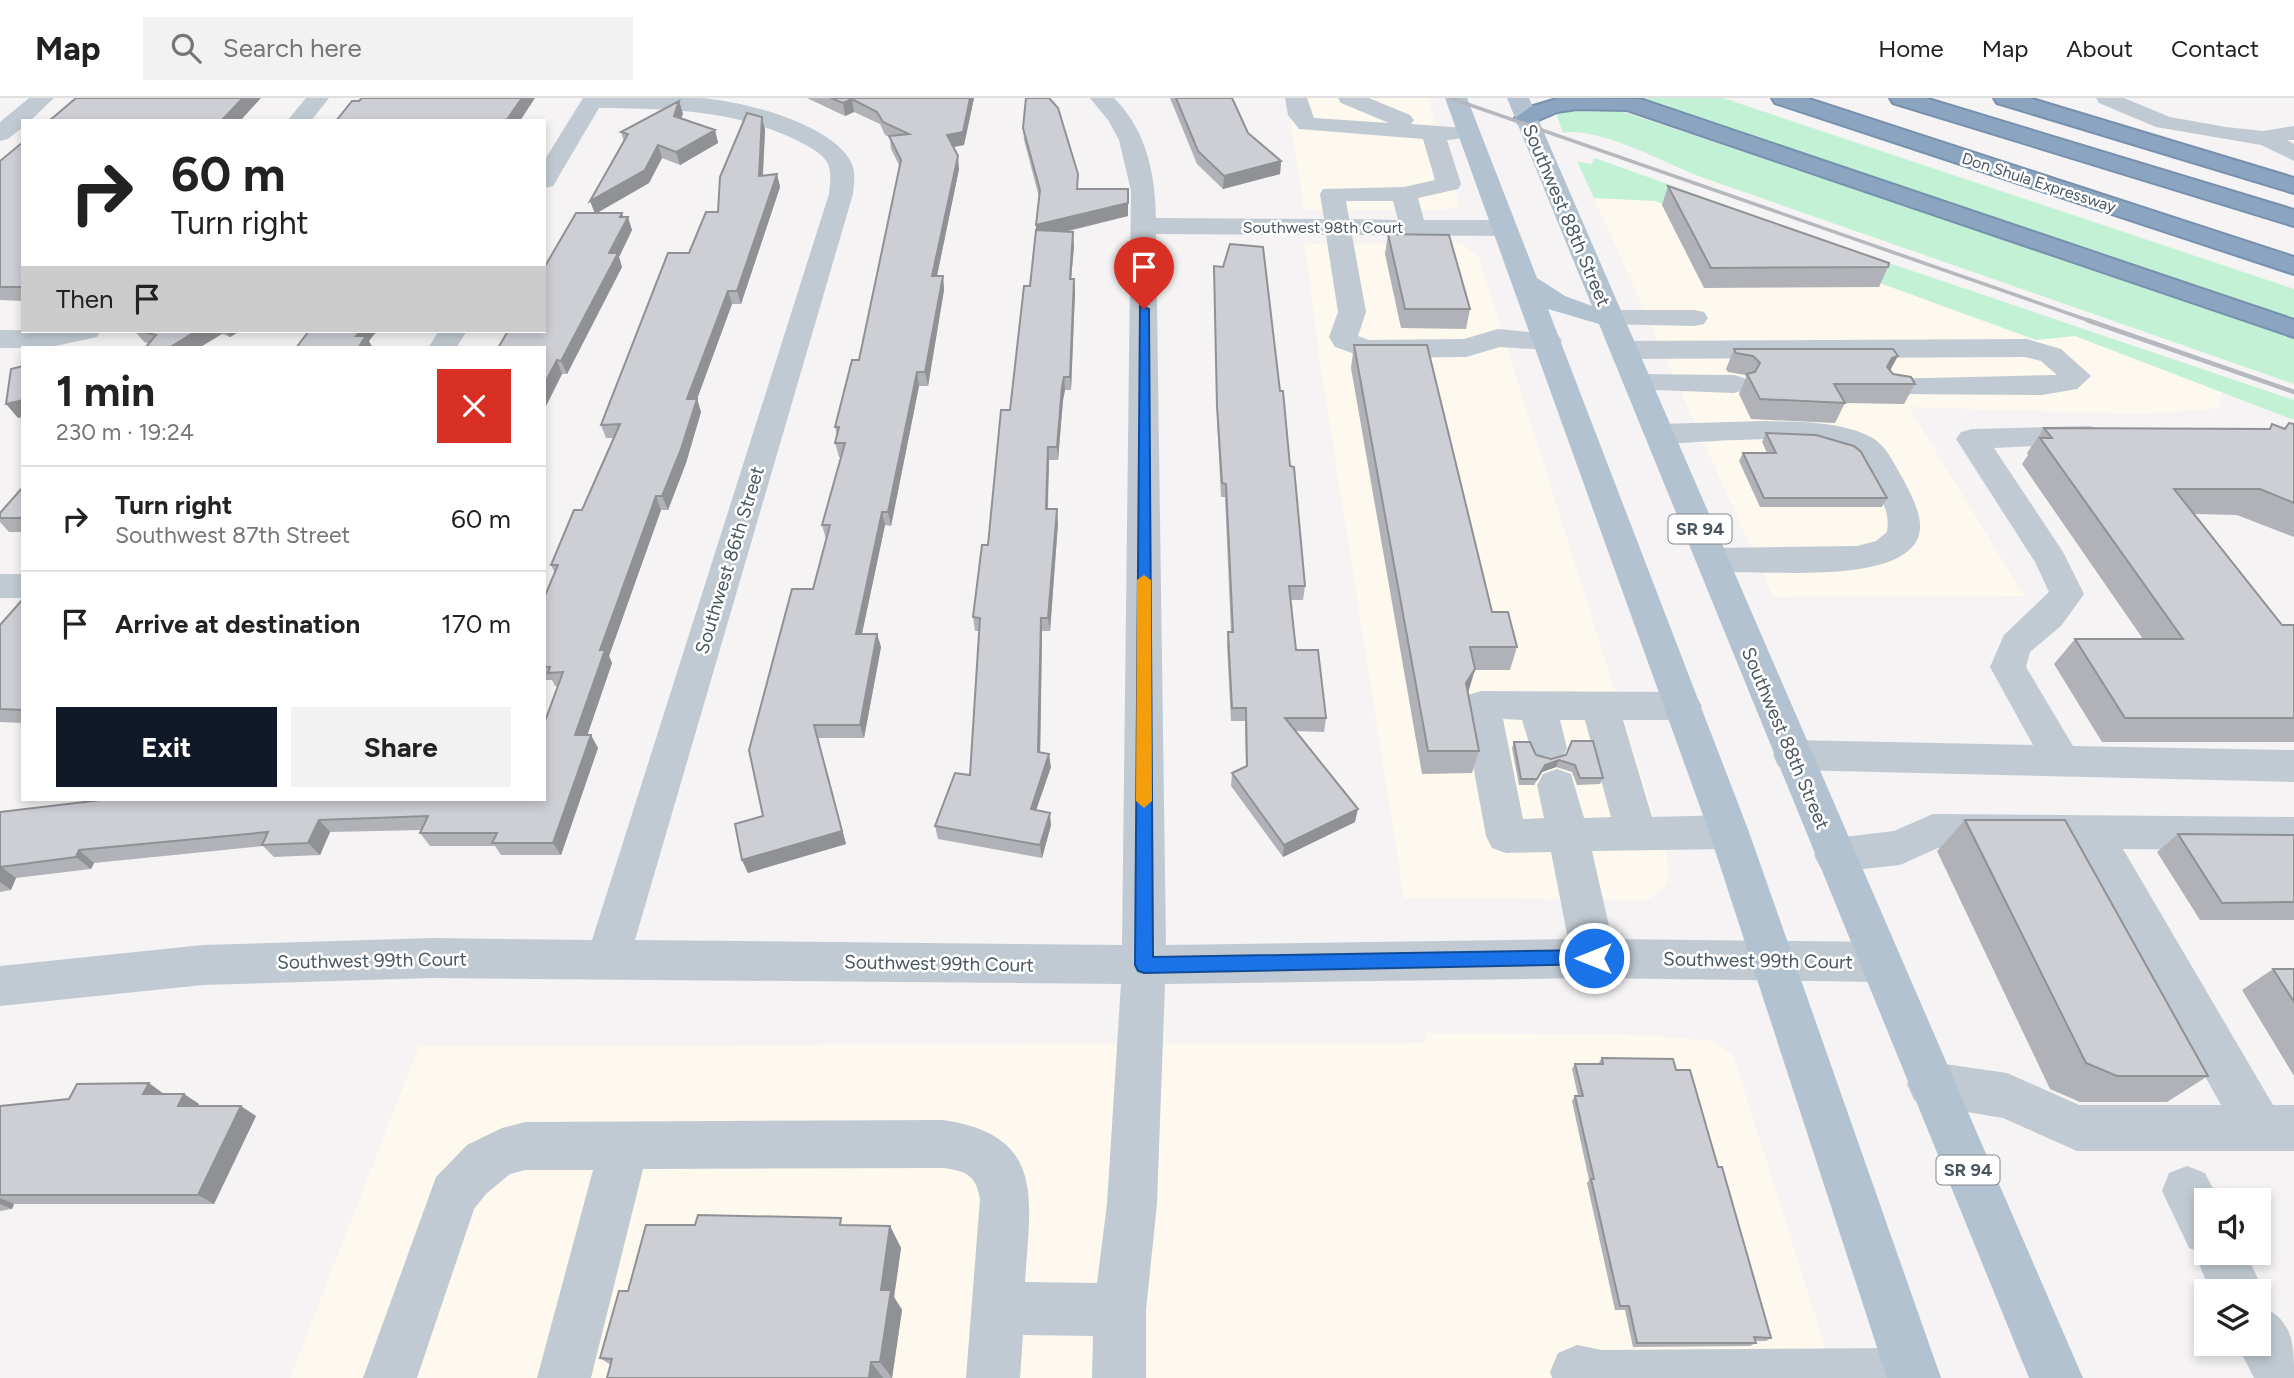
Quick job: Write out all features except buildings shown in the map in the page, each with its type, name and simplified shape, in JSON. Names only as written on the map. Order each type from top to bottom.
[{"type":"highway","name":"Don Shula Expressway","points":[[1783,98],[2294,266]]},
{"type":"highway","points":[[1901,98],[2294,218]]},
{"type":"highway","points":[[2005,98],[2294,187]]},
{"type":"highway","points":[[1523,108],[1535,111],[1562,102],[1623,101],[2294,329]]},
{"type":"main road","points":[[1456,98],[1730,832],[1914,1376]]},
{"type":"main road","name":"Southwest 88th Street","points":[[1523,108],[1792,755],[2056,1378]]},
{"type":"main road","points":[[1524,282],[1552,302],[1576,313],[1611,318]]},
{"type":"street","points":[[0,134],[43,98]]},
{"type":"street","points":[[300,119],[318,98]]},
{"type":"street","points":[[1101,98],[1121,122],[1137,155],[1143,191],[1144,226],[1144,965],[1132,1204],[1119,1310],[1119,1378]]},
{"type":"street","points":[[1296,98],[1299,114],[1307,124],[1468,134]]},
{"type":"street","points":[[1349,98],[1433,133],[1449,184]]},
{"type":"street","points":[[2107,98],[2129,110],[2175,124],[2267,139],[2294,154]]},
{"type":"street","points":[[546,178],[594,100]]},
{"type":"street","name":"Southwest 86th Street","points":[[594,100],[737,108],[792,128],[828,149],[839,160],[842,179],[841,194],[608,958]]},
{"type":"street","points":[[2267,139],[2275,134],[2294,133]]},
{"type":"street","points":[[1486,183],[1449,184],[1404,194],[1332,194],[1352,312],[1342,334],[1345,341],[1354,346],[1466,348],[1498,338],[1548,341]]},
{"type":"street","points":[[1404,194],[1413,227]]},
{"type":"street","name":"Southwest 98th Court","points":[[1144,226],[1503,228]]},
{"type":"street","points":[[1611,318],[1693,318]]},
{"type":"street","points":[[0,339],[46,339],[77,333]]},
{"type":"street","points":[[1624,350],[2027,348],[2051,355],[2076,376],[2067,383],[2042,386],[1892,385]]},
{"type":"street","points":[[1638,383],[1724,384],[1699,350]]},
{"type":"street","points":[[1659,434],[1824,433],[1854,440],[1873,456],[1902,507],[1905,519],[1905,529],[1898,542],[1874,555],[1857,558],[1713,560]]},
{"type":"street","points":[[2063,763],[2008,667],[2010,651],[2027,631],[2045,620],[2067,594],[2051,560],[1972,439],[2122,435]]},
{"type":"street","points":[[0,586],[21,586]]},
{"type":"street","points":[[1683,706],[1480,705],[1506,836],[1730,832]]},
{"type":"street","points":[[1537,705],[1553,766],[1594,958]]},
{"type":"street","points":[[1600,706],[1636,832]]},
{"type":"street","points":[[1792,755],[2294,766]]},
{"type":"street","points":[[1835,855],[1900,848],[1933,831],[2294,834]]},
{"type":"street","points":[[2091,832],[2278,1128]]},
{"type":"street","name":"Southwest 99th Court","points":[[0,986],[203,965],[432,958],[1144,965],[1594,958],[1880,962]]},
{"type":"street","points":[[1931,1084],[2007,1096],[2077,1128],[2278,1128]]},
{"type":"street","points":[[390,1378],[454,1195],[470,1172],[484,1160],[505,1149],[525,1146],[943,1144],[968,1147],[988,1156],[1002,1174],[1005,1199],[993,1378]]},
{"type":"street","points":[[564,1378],[624,1147]]},
{"type":"street","points":[[998,1308],[1119,1310]]},
{"type":"street","points":[[2271,1355],[2283,1378]]},
{"type":"street","points":[[1577,1372],[1602,1377],[1914,1376]]},
{"type":"shaded area","points":[[1287,98],[1428,98],[1460,206],[1442,210],[1304,210]]},
{"type":"shaded area","points":[[1594,198],[1655,201],[2036,340],[2074,336],[2222,390],[2219,408],[2143,414],[1909,407],[2024,596],[1773,597]]},
{"type":"shaded area","points":[[1462,243],[1479,258],[1667,857],[1669,878],[1664,888],[1647,900],[1404,898],[1319,355],[1305,244]]},
{"type":"shaded area","points":[[1426,1033],[1642,1035],[1713,1041],[1726,1050],[1734,1058],[1835,1378],[290,1378],[419,1046],[1426,1043]]},
{"type":"green space","points":[[1628,98],[1723,98],[2294,289],[2294,321]]},
{"type":"green space","points":[[1565,108],[1608,108],[1621,111],[2294,336],[2294,384],[1701,177],[1612,140],[1577,132],[1563,133],[1556,113]]},
{"type":"green space","points":[[1595,158],[1868,256],[2294,400],[2294,420],[2075,336],[2036,340],[1655,201],[1594,198],[1577,161],[1591,164]]},
{"type":"railway","points":[[1450,98],[2093,322]]},
{"type":"railway","points":[[2087,320],[2294,392]]},
{"type":"slow traffic","points":[[1144,580],[1144,801]]},
{"type":"route","points":[[1144,309],[1144,965],[1594,958]]}]
